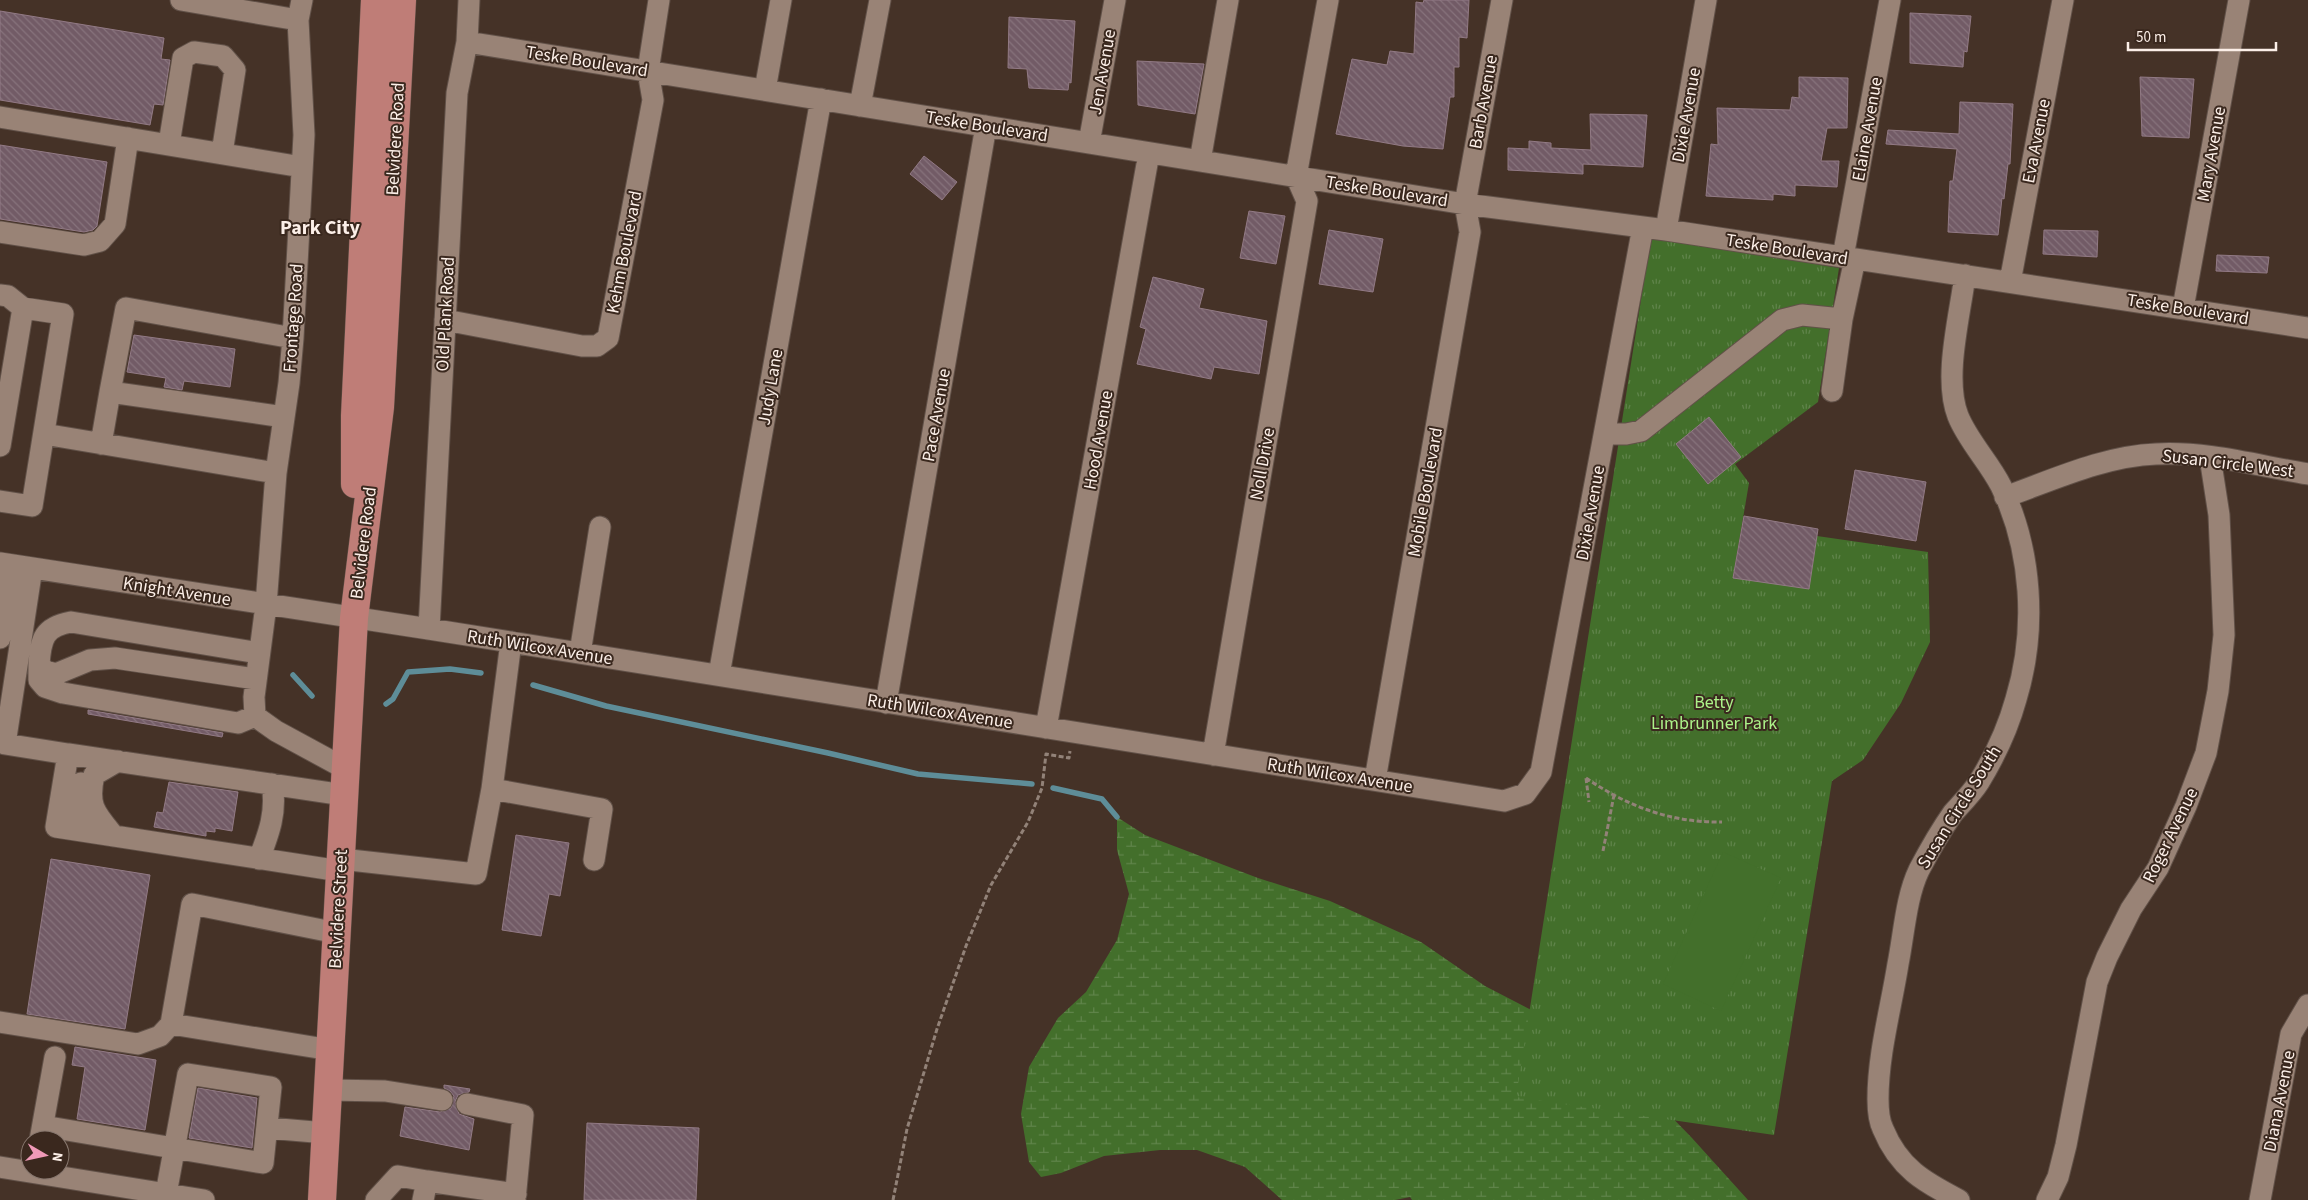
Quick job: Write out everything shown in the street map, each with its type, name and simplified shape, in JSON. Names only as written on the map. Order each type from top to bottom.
[{"type":"main road","name":"Belvidere Road","points":[[354,618],[352,576],[355,416],[375,0]]},
{"type":"main road","name":"Belvidere Road","points":[[354,618],[380,407],[402,0]]},
{"type":"main road","name":"Belvidere Street","points":[[322,1200],[354,618]]},
{"type":"street","points":[[181,0],[300,10]]},
{"type":"street","name":"Old Plank Road","points":[[429,629],[457,93],[467,42],[469,0]]},
{"type":"street","name":"Kehm Boulevard","points":[[445,320],[582,346],[597,346],[608,338],[652,100],[648,71],[660,0]]},
{"type":"street","points":[[765,90],[781,0]]},
{"type":"street","points":[[860,106],[880,0]]},
{"type":"street","name":"Jen Avenue","points":[[1089,143],[1115,0]]},
{"type":"street","points":[[1200,161],[1228,0]]},
{"type":"street","points":[[1296,176],[1328,0]]},
{"type":"street","name":"Barb Avenue","points":[[1465,204],[1502,0]]},
{"type":"street","name":"Dixie Avenue","points":[[1666,230],[1706,0]]},
{"type":"street","name":"Elaine Avenue","points":[[1832,391],[1849,258],[1890,0]]},
{"type":"street","name":"Eva Avenue","points":[[2010,282],[2063,0]]},
{"type":"street","name":"Mary Avenue","points":[[2183,308],[2239,0]]},
{"type":"street","name":"Frontage Road","points":[[255,716],[254,697],[266,604],[276,473],[294,338],[304,135],[300,10]]},
{"type":"street","name":"Teske Boulevard","points":[[467,42],[1465,204],[1666,230],[2308,328]]},
{"type":"street","points":[[168,144],[183,58],[194,52],[223,56],[235,70],[222,153]]},
{"type":"street","name":"Judy Lane","points":[[719,676],[821,100]]},
{"type":"street","points":[[0,117],[302,167]]},
{"type":"street","name":"Pace Avenue","points":[[886,703],[986,126]]},
{"type":"street","points":[[0,232],[84,245],[100,241],[114,224],[128,138]]},
{"type":"street","name":"Hood Avenue","points":[[1046,728],[1149,153]]},
{"type":"street","name":"Noll Drive","points":[[1213,754],[1307,201],[1296,176]]},
{"type":"street","name":"Mobile Boulevard","points":[[1375,780],[1470,232],[1465,204]]},
{"type":"street","name":"Dixie Avenue","points":[[1525,794],[1541,772],[1549,737],[1643,227]]},
{"type":"street","name":"Susan Circle South","points":[[1959,1200],[1914,1175],[1897,1154],[1882,1128],[1878,1103],[1879,1074],[1909,906],[1918,872],[1951,816],[1978,783],[1999,746],[2016,698],[2027,653],[2030,602],[2024,561],[2014,518],[2000,485],[1958,417],[1952,392],[1953,365],[1965,276]]},
{"type":"street","points":[[0,295],[8,296],[23,308],[63,314],[32,506],[0,501]]},
{"type":"street","points":[[0,446],[23,308]]},
{"type":"street","points":[[100,444],[126,308],[294,338]]},
{"type":"street","points":[[1605,434],[1626,434],[1641,431],[1782,320],[1802,315],[1842,319]]},
{"type":"street","points":[[110,392],[284,417]]},
{"type":"street","points":[[44,434],[276,473]]},
{"type":"street","name":"Susan Circle West","points":[[2005,497],[2113,460],[2156,454],[2210,457],[2308,474]]},
{"type":"street","name":"Roger Avenue","points":[[2047,1200],[2058,1177],[2066,1146],[2097,982],[2106,957],[2131,909],[2158,868],[2186,806],[2206,753],[2218,691],[2224,635],[2219,515],[2210,457]]},
{"type":"street","points":[[580,653],[600,527]]},
{"type":"street","points":[[0,638],[15,566]]},
{"type":"street","points":[[15,566],[5,744],[272,784],[345,782]]},
{"type":"street","name":"Knight Avenue","points":[[15,566],[354,618]]},
{"type":"street","name":"Ruth Wilcox Avenue","points":[[354,618],[1504,801],[1525,794]]},
{"type":"street","points":[[259,653],[71,622],[58,624],[47,631],[40,648],[39,680],[45,687],[63,693],[238,723],[255,716],[345,782]]},
{"type":"street","points":[[68,754],[56,827],[111,832],[259,858],[476,874],[492,789],[511,642]]},
{"type":"street","points":[[39,664],[45,671],[56,674],[90,660],[115,658],[256,679]]},
{"type":"street","points":[[111,832],[92,806],[91,787],[94,774],[118,761]]},
{"type":"street","points":[[259,858],[272,825],[275,802],[272,784]]},
{"type":"street","points":[[492,789],[602,809],[594,860]]},
{"type":"street","points":[[0,1022],[138,1044],[160,1036],[172,1024],[192,904],[337,933]]},
{"type":"street","name":"Diana Avenue","points":[[2260,1200],[2291,1034],[2308,1005]]},
{"type":"street","points":[[172,1024],[331,1050]]},
{"type":"street","points":[[42,1130],[54,1057]]},
{"type":"street","points":[[70,1136],[174,1148],[263,1163],[271,1088],[188,1074],[174,1148],[170,1196]]},
{"type":"street","points":[[328,1090],[385,1091],[442,1100]]},
{"type":"street","points":[[376,1200],[398,1176],[425,1191],[515,1197],[523,1115],[467,1104]]},
{"type":"street","points":[[268,1128],[326,1133]]},
{"type":"street","points":[[0,1167],[20,1169]]},
{"type":"street","points":[[70,1177],[170,1196],[204,1200]]},
{"type":"path","points":[[893,1200],[898,1168],[922,1076],[956,973],[991,885],[1028,822],[1042,788],[1045,768]]},
{"type":"path","points":[[1589,802],[1586,778],[1633,806],[1685,820],[1722,822]]},
{"type":"path","points":[[1603,851],[1614,795]]},
{"type":"green space","name":"Betty Limbrunner Park","points":[[1651,236],[1839,268],[1818,402],[1735,464],[1749,483],[1733,577],[1809,588],[1817,536],[1928,552],[1930,642],[1901,703],[1863,760],[1832,781],[1774,1135],[1516,1097]]},
{"type":"green space","points":[[1117,817],[1145,835],[1258,878],[1330,901],[1421,942],[1485,986],[1570,1030],[1623,1067],[1692,1138],[1748,1200],[1412,1200],[1410,1197],[1395,1200],[1282,1200],[1245,1167],[1197,1150],[1160,1150],[1104,1156],[1061,1173],[1041,1177],[1029,1162],[1021,1114],[1029,1067],[1058,1018],[1086,992],[1117,940],[1129,894],[1117,850]]},
{"type":"green space","points":[[1723,852],[1781,878],[1721,1011],[1663,984]]},
{"type":"building","points":[[1424,0],[1469,0],[1467,38],[1459,37],[1459,67],[1454,67],[1454,97],[1450,97],[1443,149],[1403,146],[1336,134],[1352,59],[1387,65],[1390,51],[1414,54],[1416,2],[1423,3]]},
{"type":"building","points":[[0,11],[164,38],[161,59],[170,60],[163,105],[154,104],[150,125],[0,100]]},
{"type":"building","points":[[1910,13],[1971,16],[1967,52],[1964,51],[1963,67],[1910,63]]},
{"type":"building","points":[[1009,17],[1075,21],[1071,83],[1069,82],[1068,90],[1029,88],[1027,69],[1008,68]]},
{"type":"building","points":[[1137,61],[1204,64],[1195,114],[1138,105]]},
{"type":"building","points":[[1799,77],[1848,78],[1847,128],[1827,128],[1821,161],[1839,161],[1837,187],[1795,185],[1795,196],[1773,194],[1773,200],[1706,196],[1711,144],[1718,145],[1717,108],[1790,110],[1792,97],[1799,98]]},
{"type":"building","points":[[2140,77],[2194,79],[2189,138],[2142,136]]},
{"type":"building","points":[[1960,102],[2013,104],[2010,164],[2008,164],[2004,199],[2002,198],[1998,235],[1948,232],[1950,181],[1953,181],[1957,149],[1886,144],[1888,130],[1959,134]]},
{"type":"building","points":[[1590,114],[1647,115],[1643,167],[1583,164],[1583,174],[1508,170],[1508,148],[1529,149],[1529,141],[1551,143],[1551,148],[1591,150]]},
{"type":"building","points":[[0,145],[107,162],[97,226],[93,230],[84,232],[0,219]]},
{"type":"building","points":[[924,156],[957,182],[942,200],[910,174]]},
{"type":"building","points":[[1249,211],[1285,216],[1276,264],[1240,258]]},
{"type":"building","points":[[1329,230],[1383,239],[1373,292],[1319,284]]},
{"type":"building","points":[[2044,230],[2098,231],[2097,257],[2043,254]]},
{"type":"building","points":[[2217,255],[2269,257],[2267,273],[2216,271]]},
{"type":"building","points":[[1153,277],[1204,289],[1199,308],[1267,321],[1259,374],[1214,367],[1211,379],[1137,364],[1146,329],[1140,327]]},
{"type":"building","points":[[134,335],[235,349],[230,387],[184,381],[182,390],[164,387],[166,378],[127,372]]},
{"type":"building","points":[[1709,417],[1741,457],[1708,484],[1676,444]]},
{"type":"building","points":[[1855,470],[1926,482],[1916,541],[1845,529]]},
{"type":"building","points":[[1744,516],[1818,529],[1809,589],[1733,578]]},
{"type":"building","points":[[88,710],[223,733],[222,737],[88,714]]},
{"type":"building","points":[[169,782],[238,792],[232,831],[215,828],[215,832],[206,831],[206,836],[154,827],[157,812],[163,813]]},
{"type":"building","points":[[516,835],[569,843],[560,896],[549,894],[541,936],[502,930]]},
{"type":"building","points":[[51,859],[150,875],[125,1029],[27,1014]]},
{"type":"building","points":[[75,1047],[156,1060],[145,1130],[77,1119],[85,1067],[72,1065]]},
{"type":"building","points":[[444,1085],[470,1089],[469,1092],[458,1095],[455,1102],[459,1114],[474,1119],[469,1150],[400,1136],[405,1107],[440,1112],[451,1108],[454,1096],[444,1088]]},
{"type":"building","points":[[198,1088],[257,1098],[252,1148],[189,1138]]},
{"type":"building","points":[[587,1123],[699,1128],[696,1200],[584,1200]]},
{"type":"waterway","points":[[386,704],[393,699],[408,672],[450,669],[481,673]]},
{"type":"waterway","points":[[293,675],[312,696]]},
{"type":"waterway","points":[[533,685],[606,706],[918,774],[1032,784]]},
{"type":"waterway","points":[[1053,788],[1102,799],[1117,817]]},
{"type":"district","name":"Park City","points":[[320,227]]}]
